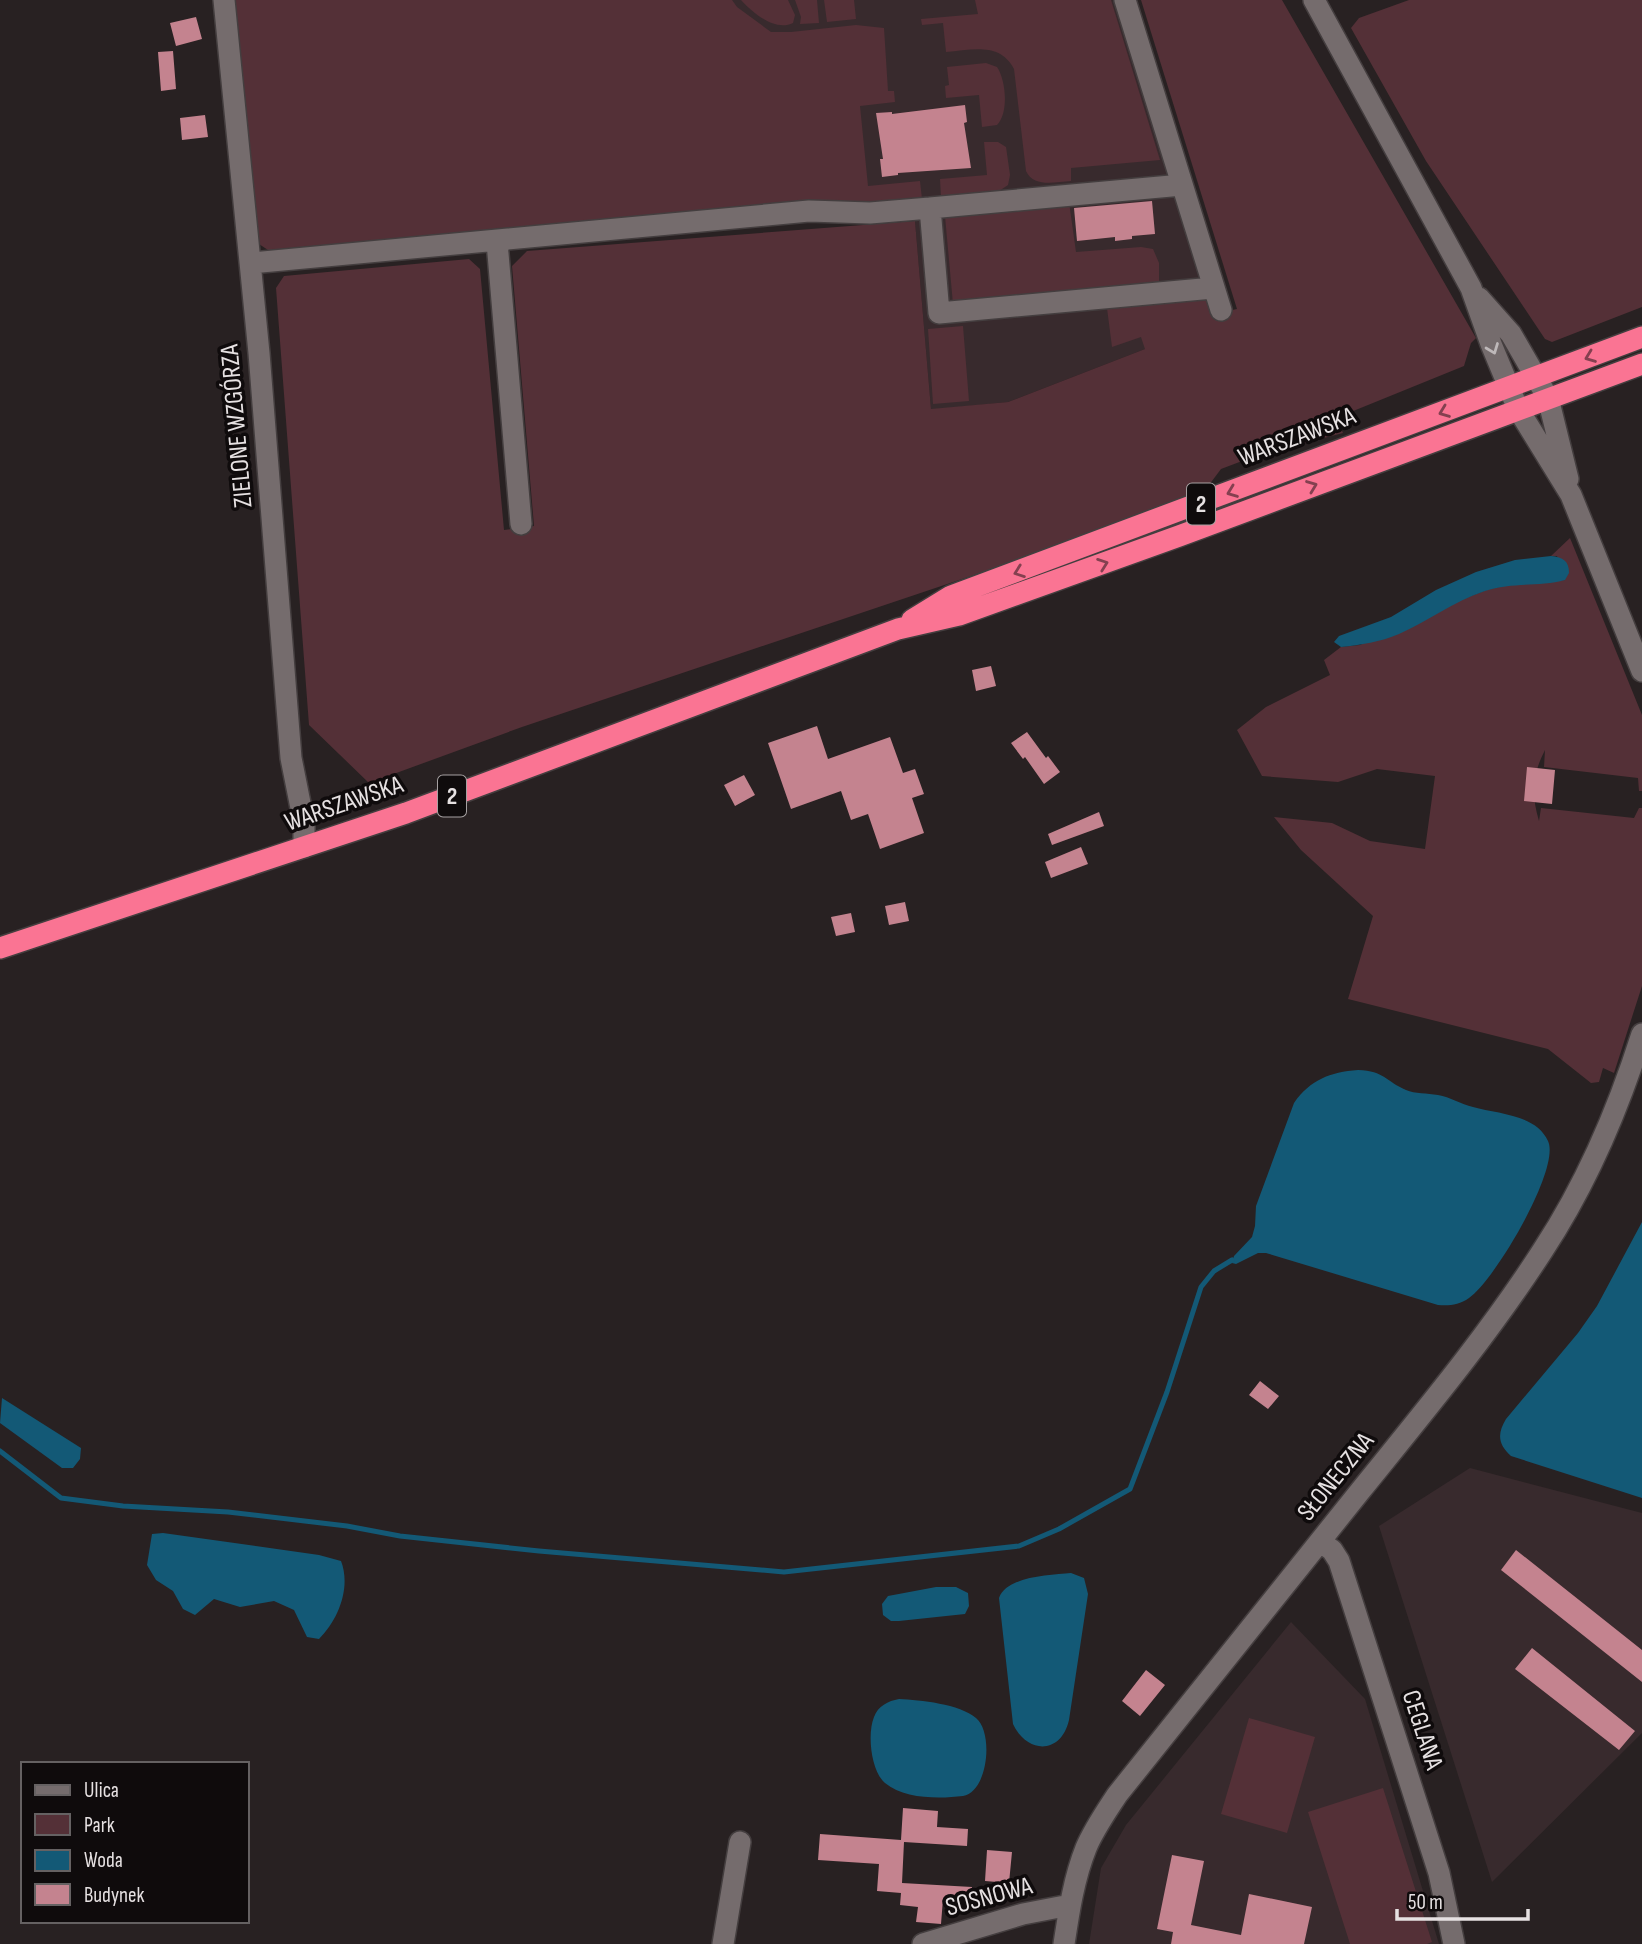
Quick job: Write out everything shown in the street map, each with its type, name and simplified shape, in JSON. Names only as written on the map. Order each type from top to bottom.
[{"type":"highway","name":"WARSZAWSKA","points":[[898,629],[951,596],[1642,337]]},
{"type":"highway","name":"WARSZAWSKA","points":[[0,948],[418,809],[898,629],[959,615],[1642,364]]},
{"type":"street","name":"ZIELONE WZGÓRZA","points":[[224,0],[251,263],[291,758],[304,823],[304,847]]},
{"type":"street","points":[[1125,0],[1221,310]]},
{"type":"street","points":[[1314,0],[1471,288],[1518,409],[1571,495]]},
{"type":"street","points":[[251,263],[809,211],[870,213],[1182,185]]},
{"type":"street","points":[[930,208],[939,313],[1213,288]]},
{"type":"street","points":[[497,242],[521,524]]},
{"type":"street","points":[[1471,288],[1511,334],[1548,398],[1571,495],[1642,671]]},
{"type":"street","name":"SŁONECZNA","points":[[1064,1944],[1070,1905],[1087,1846],[1117,1796],[1515,1293],[1545,1248],[1598,1151],[1621,1098],[1642,1034]]},
{"type":"street","name":"CEGLANA","points":[[1320,1542],[1332,1550],[1339,1561],[1439,1873],[1454,1944]]},
{"type":"street","points":[[723,1944],[740,1842]]},
{"type":"street","name":"SOSNOWA","points":[[923,1944],[1023,1914],[1070,1905]]},
{"type":"shaded area","points":[[721,0],[1114,0],[1215,322],[1008,402],[931,410],[913,198],[861,203]]},
{"type":"shaded area","points":[[1470,1468],[1642,1513],[1642,1733],[1492,1882],[1379,1526]]},
{"type":"shaded area","points":[[1291,1622],[1365,1699],[1439,1944],[1089,1944],[1101,1868],[1126,1825]]},
{"type":"green space","points":[[231,0],[732,0],[737,7],[771,32],[856,25],[884,28],[888,91],[894,91],[895,102],[860,106],[868,186],[920,181],[922,199],[854,204],[816,200],[274,254],[256,242]]},
{"type":"green space","points":[[741,0],[788,0],[795,15],[793,23],[772,23]]},
{"type":"green space","points":[[795,0],[817,0],[819,23],[800,24],[801,17]]},
{"type":"green space","points":[[824,0],[854,0],[856,19],[827,22]]},
{"type":"green space","points":[[975,0],[1111,0],[1160,160],[1071,168],[1071,181],[1046,183],[1034,180],[1026,171],[1014,69],[1008,60],[993,51],[975,49],[946,52],[943,23],[922,25],[921,19],[978,14]]},
{"type":"green space","points":[[1141,0],[1282,0],[1476,338],[1471,343],[1464,366],[1336,418],[1343,433],[1258,455],[1221,469],[1203,493],[1170,509],[522,727],[369,783],[309,725],[276,288],[284,276],[469,259],[480,269],[504,530],[534,526],[512,266],[527,251],[915,221],[931,409],[1008,402],[1145,349],[1141,337],[1112,347],[1107,308],[1193,297],[1208,300],[1213,314],[1237,309]]},
{"type":"green space","points":[[1409,0],[1642,0],[1642,307],[1552,342],[1545,339],[1426,161],[1351,28],[1359,18]]},
{"type":"green space","points":[[986,63],[997,67],[1000,73],[1005,105],[997,125],[982,127],[979,95],[946,98],[945,86],[949,85],[947,67]]},
{"type":"green space","points":[[984,142],[998,142],[1006,147],[1010,175],[1008,185],[999,191],[941,197],[940,179],[987,175]]},
{"type":"green space","points":[[1069,202],[1076,252],[1141,247],[1153,249],[1159,263],[1159,281],[1151,285],[953,304],[945,216]]},
{"type":"green space","points":[[963,326],[969,401],[933,404],[928,329]]},
{"type":"green space","points":[[1570,538],[1642,715],[1642,791],[1639,791],[1638,778],[1544,767],[1545,750],[1535,776],[1534,793],[1539,821],[1541,808],[1634,818],[1639,808],[1642,808],[1642,986],[1614,1073],[1603,1068],[1599,1082],[1591,1083],[1548,1049],[1348,999],[1373,916],[1301,850],[1274,817],[1332,823],[1370,841],[1425,849],[1435,776],[1377,769],[1338,782],[1262,776],[1237,730],[1266,707],[1330,675],[1324,660],[1341,647],[1360,645],[1489,589],[1565,580],[1557,556],[1551,556]]},
{"type":"green space","points":[[1249,1718],[1315,1737],[1287,1833],[1221,1814]]},
{"type":"green space","points":[[1383,1788],[1432,1942],[1427,1944],[1350,1944],[1308,1812]]},
{"type":"water","points":[[1551,556],[1566,563],[1569,573],[1565,580],[1505,586],[1485,591],[1399,634],[1378,641],[1341,647],[1334,642],[1339,636],[1391,617],[1436,590],[1476,572],[1515,560]]},
{"type":"water","points":[[1358,1070],[1380,1074],[1410,1091],[1442,1096],[1469,1106],[1515,1116],[1535,1125],[1548,1141],[1549,1155],[1545,1175],[1523,1224],[1480,1288],[1461,1302],[1438,1305],[1266,1253],[1258,1253],[1236,1264],[1232,1263],[1234,1256],[1252,1237],[1256,1206],[1294,1103],[1314,1083],[1338,1073]]},
{"type":"water","points":[[1642,1222],[1642,1498],[1511,1456],[1501,1443],[1500,1434],[1506,1419],[1578,1333],[1597,1306]]},
{"type":"water","points":[[2,1398],[81,1448],[80,1459],[73,1468],[62,1468],[0,1423]]},
{"type":"water","points":[[163,1533],[319,1555],[341,1561],[345,1581],[337,1612],[319,1639],[307,1637],[294,1610],[274,1601],[240,1607],[214,1599],[195,1615],[183,1609],[173,1591],[156,1580],[147,1565],[152,1534]]},
{"type":"water","points":[[1071,1573],[1084,1578],[1088,1594],[1069,1720],[1059,1740],[1051,1745],[1035,1745],[1019,1734],[1013,1724],[999,1598],[1011,1585],[1020,1581]]},
{"type":"water","points":[[936,1587],[956,1587],[968,1593],[969,1606],[965,1614],[899,1621],[891,1621],[883,1615],[882,1604],[888,1596]]},
{"type":"water","points":[[899,1699],[960,1709],[976,1718],[982,1725],[986,1761],[983,1774],[971,1792],[954,1797],[922,1797],[893,1788],[880,1777],[872,1752],[872,1724],[881,1707]]},
{"type":"building","points":[[196,17],[202,39],[176,46],[170,23]]},
{"type":"building","points":[[173,51],[176,89],[161,91],[158,52]]},
{"type":"building","points":[[965,105],[967,122],[964,123],[971,168],[898,173],[882,177],[880,159],[883,159],[876,113],[892,114]]},
{"type":"building","points":[[205,115],[208,137],[182,140],[180,118]]},
{"type":"building","points":[[1152,201],[1155,234],[1115,241],[1115,237],[1077,241],[1074,208]]},
{"type":"building","points":[[991,666],[996,686],[976,691],[972,670]]},
{"type":"building","points":[[817,726],[828,759],[890,737],[903,773],[915,769],[924,794],[912,798],[924,833],[880,849],[868,814],[851,820],[841,791],[791,809],[768,743]]},
{"type":"building","points":[[1027,732],[1060,772],[1044,784],[1025,757],[1023,759],[1011,743]]},
{"type":"building","points":[[1527,767],[1555,770],[1552,804],[1524,801]]},
{"type":"building","points":[[744,775],[755,795],[735,806],[724,785]]},
{"type":"building","points":[[1099,812],[1104,826],[1052,845],[1048,834]]},
{"type":"building","points":[[1081,847],[1088,864],[1051,878],[1045,862]]},
{"type":"building","points":[[905,902],[909,921],[889,925],[885,906]]},
{"type":"building","points":[[851,913],[855,932],[836,936],[831,917]]},
{"type":"building","points":[[1260,1381],[1279,1396],[1268,1409],[1249,1395]]},
{"type":"building","points":[[1516,1550],[1642,1650],[1642,1682],[1501,1570]]},
{"type":"building","points":[[1532,1648],[1635,1731],[1619,1750],[1515,1669]]},
{"type":"building","points":[[1146,1670],[1165,1685],[1140,1716],[1122,1701]]},
{"type":"building","points":[[903,1808],[938,1811],[937,1827],[968,1829],[967,1846],[904,1842],[902,1883],[972,1887],[971,1902],[943,1899],[941,1924],[916,1922],[918,1907],[900,1905],[901,1893],[877,1891],[879,1864],[818,1860],[820,1834],[901,1840]]},
{"type":"building","points":[[987,1850],[1012,1852],[1009,1883],[985,1881]]},
{"type":"building","points":[[1172,1855],[1204,1861],[1191,1925],[1241,1935],[1249,1894],[1312,1907],[1304,1944],[1171,1944],[1173,1932],[1157,1929]]},
{"type":"waterway","points":[[0,1451],[61,1498],[123,1506],[228,1512],[347,1526],[400,1536],[539,1551],[784,1572],[1019,1546],[1059,1529],[1130,1489],[1167,1392],[1201,1287],[1214,1271],[1232,1260]]}]
